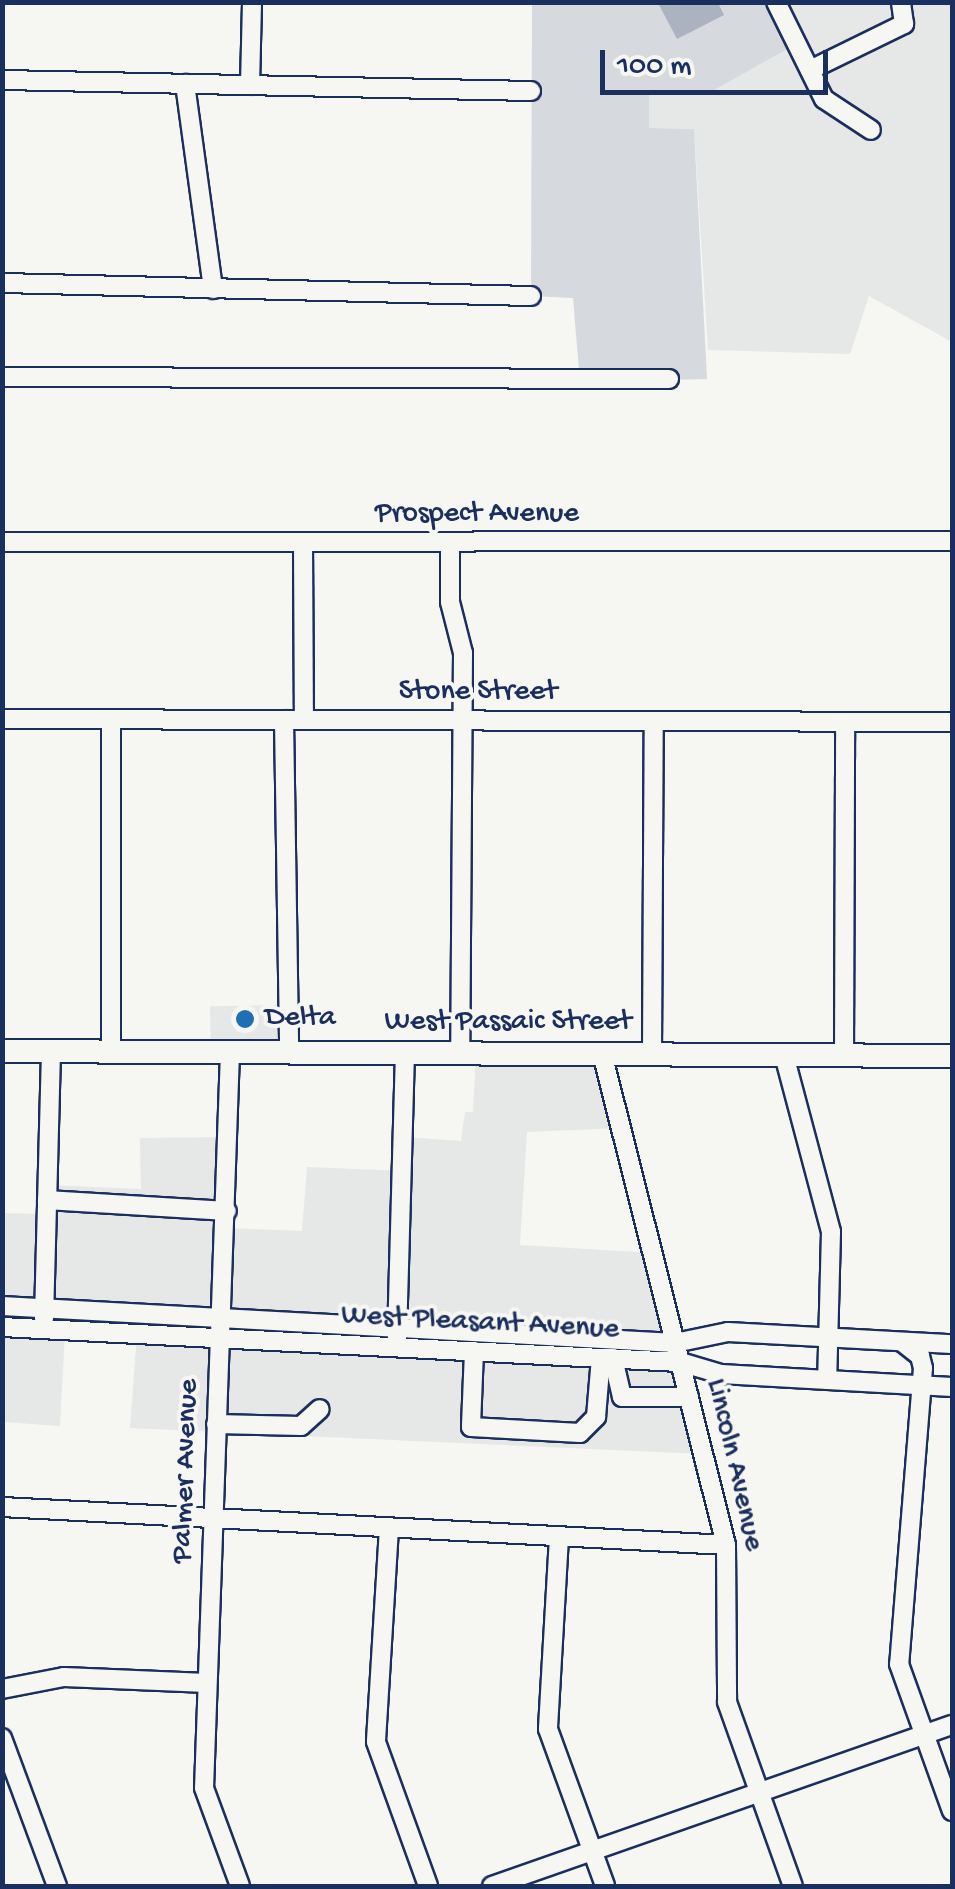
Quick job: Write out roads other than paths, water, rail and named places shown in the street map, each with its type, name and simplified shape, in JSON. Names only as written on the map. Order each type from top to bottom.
[{"type":"main road","name":"West Passaic Street","points":[[2,1052],[952,1056]]},
{"type":"street","points":[[250,85],[252,2]]},
{"type":"street","points":[[776,2],[824,98],[871,130]]},
{"type":"street","points":[[810,70],[904,24],[901,2]]},
{"type":"street","points":[[2,80],[531,90]]},
{"type":"street","points":[[185,84],[213,288]]},
{"type":"street","points":[[2,284],[531,296]]},
{"type":"street","points":[[2,377],[670,379]]},
{"type":"street","name":"Prospect Avenue","points":[[2,542],[952,542]]},
{"type":"street","points":[[289,1052],[294,720],[303,542]]},
{"type":"street","points":[[450,542],[450,602],[463,653],[460,1053]]},
{"type":"street","name":"Stone Street","points":[[2,719],[952,722]]},
{"type":"street","points":[[111,720],[111,1052]]},
{"type":"street","points":[[652,1054],[654,721]]},
{"type":"street","points":[[844,1056],[845,722]]},
{"type":"street","points":[[44,1329],[50,1052]]},
{"type":"street","name":"Palmer Avenue","points":[[230,1052],[204,1788],[240,1886]]},
{"type":"street","name":"Lincoln Avenue","points":[[602,1053],[726,1546],[730,1606],[723,1677],[792,1886]]},
{"type":"street","points":[[396,1348],[405,1054]]},
{"type":"street","points":[[784,1056],[831,1232],[827,1380]]},
{"type":"street","points":[[47,1200],[226,1211]]},
{"type":"street","name":"West Pleasant Avenue","points":[[2,1306],[675,1342],[728,1332],[952,1344]]},
{"type":"street","name":"West Pleasant Avenue","points":[[2,1327],[680,1362],[721,1374],[952,1387]]},
{"type":"street","points":[[897,1340],[920,1356],[900,1664],[952,1811]]},
{"type":"street","points":[[474,1352],[471,1427],[580,1433],[596,1417],[607,1358]]},
{"type":"street","points":[[607,1358],[622,1396],[689,1397]]},
{"type":"street","points":[[216,1424],[300,1426],[320,1409]]},
{"type":"street","points":[[2,1507],[726,1546]]},
{"type":"street","points":[[390,1528],[376,1742],[428,1886]]},
{"type":"street","points":[[559,1536],[548,1729],[605,1886]]},
{"type":"street","points":[[2,1689],[64,1678],[207,1683]]},
{"type":"street","points":[[492,1886],[952,1725]]},
{"type":"street","points":[[2,1738],[57,1886]]},
{"type":"place","name":"Delta","points":[[245,1019]]}]
